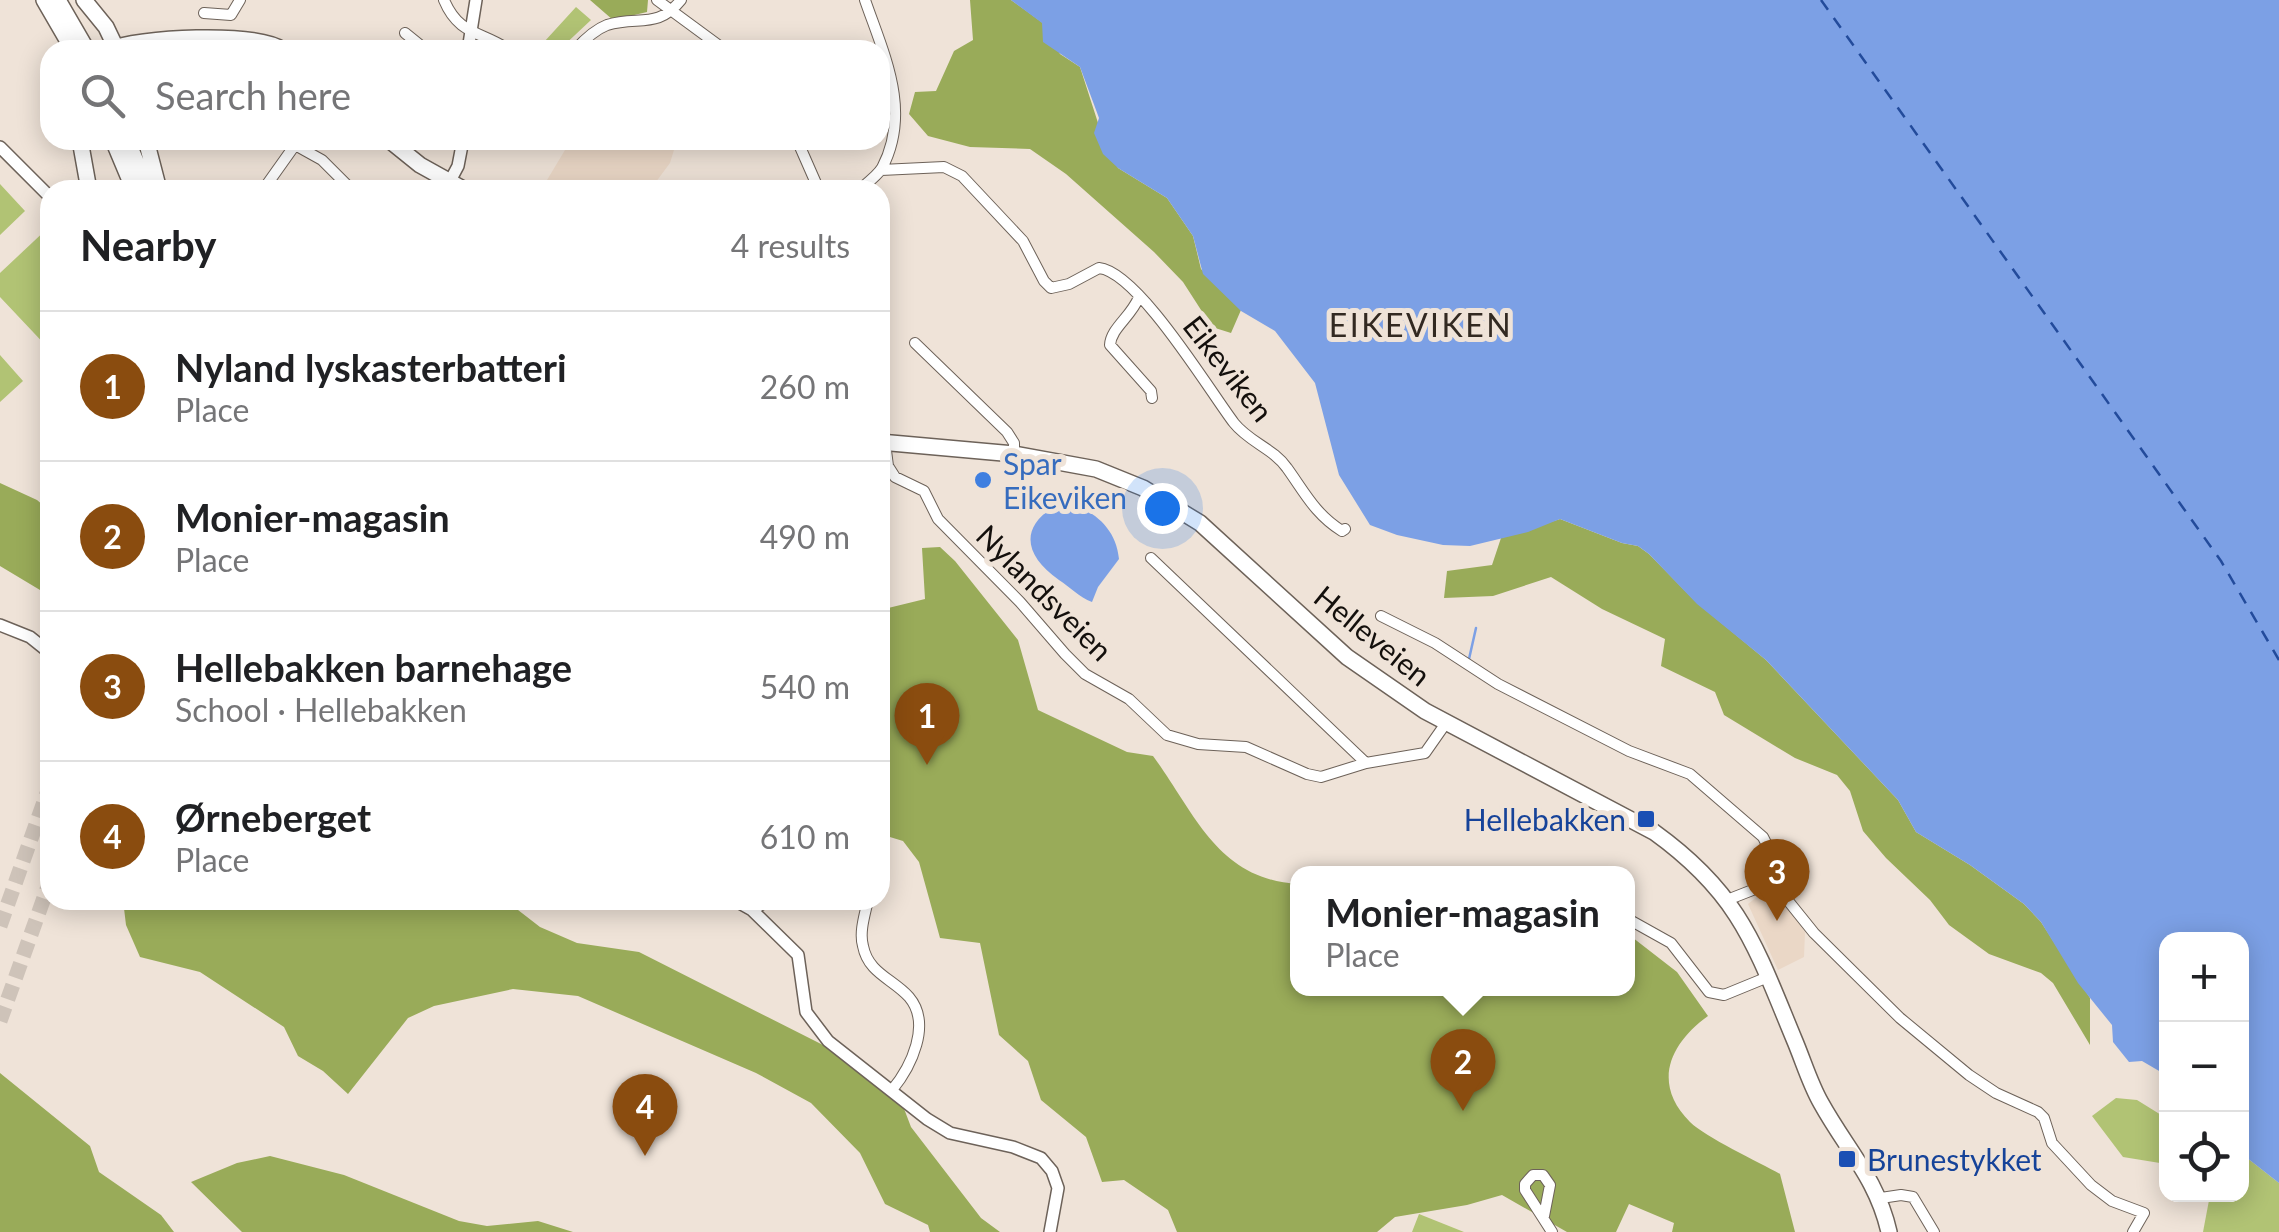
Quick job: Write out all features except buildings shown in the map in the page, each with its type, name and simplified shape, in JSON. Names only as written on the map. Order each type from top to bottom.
[{"type":"main road","points":[[44,0],[74,40]]},
{"type":"main road","points":[[58,0],[76,40]]},
{"type":"main road","points":[[84,0],[106,27],[111,40]]},
{"type":"main road","points":[[181,40],[208,40]]},
{"type":"main road","points":[[84,150],[87,180]]},
{"type":"main road","points":[[109,150],[119,180]]},
{"type":"main road","points":[[118,150],[130,180]]},
{"type":"main road","points":[[132,150],[144,180]]},
{"type":"main road","points":[[149,150],[156,180]]},
{"type":"main road","points":[[401,150],[446,180]]},
{"type":"main road","points":[[413,150],[448,180]]},
{"type":"main road","name":"Helleveien","points":[[890,443],[1014,454],[1096,470],[1164,499],[1234,550],[1347,657],[1446,723],[1654,832],[1686,856],[1738,914],[1819,1101],[1882,1198],[1889,1232]]},
{"type":"street","points":[[204,13],[231,16],[240,0]]},
{"type":"street","points":[[444,0],[470,33],[493,40]]},
{"type":"street","points":[[469,40],[476,0]]},
{"type":"street","points":[[665,6],[681,0]]},
{"type":"street","points":[[865,0],[878,40]]},
{"type":"street","points":[[584,40],[606,26],[662,18],[665,6]]},
{"type":"street","points":[[665,6],[711,40]]},
{"type":"street","points":[[405,33],[414,40]]},
{"type":"street","points":[[890,78],[897,100],[890,140]]},
{"type":"street","points":[[0,146],[40,187]]},
{"type":"street","points":[[270,180],[289,150]]},
{"type":"street","points":[[306,150],[342,180]]},
{"type":"street","points":[[451,180],[461,150]]},
{"type":"street","points":[[801,150],[814,180]]},
{"type":"street","points":[[870,180],[881,170],[887,150]]},
{"type":"street","name":"Eikeviken","points":[[881,170],[954,170],[1024,241],[1048,286],[1056,289],[1094,270],[1105,268],[1116,273],[1182,348],[1243,434],[1284,464],[1312,508],[1337,528],[1345,529]]},
{"type":"street","points":[[1139,298],[1130,317],[1112,332],[1110,344],[1151,391],[1152,398]]},
{"type":"street","points":[[915,343],[1008,432],[1014,454]]},
{"type":"street","name":"Eikeviken","points":[[1284,464],[1282,470],[1300,502],[1327,528]]},
{"type":"street","name":"Helleveien","points":[[890,469],[899,480],[924,492]]},
{"type":"street","name":"Nylandsveien","points":[[924,492],[938,519],[1020,602],[1064,654],[1085,674],[1129,699],[1167,734],[1198,744],[1246,747],[1314,776],[1329,776],[1366,763],[1425,753],[1446,723]]},
{"type":"street","points":[[1151,558],[1366,763]]},
{"type":"street","points":[[1381,616],[1435,643],[1498,684],[1628,751],[1690,774],[1762,837],[1772,855],[1774,882],[1814,933],[1900,1018],[1970,1076],[2038,1112],[2053,1144],[2090,1184],[2112,1201],[2144,1213],[2133,1232]]},
{"type":"street","points":[[0,625],[40,646]]},
{"type":"street","points":[[1727,900],[1774,882]]},
{"type":"street","points":[[752,910],[798,955],[806,1012],[819,1032],[950,1133],[1013,1147],[1040,1158],[1052,1171],[1058,1188],[1050,1232]]},
{"type":"street","points":[[866,910],[862,934],[871,966],[911,1000],[918,1014],[914,1051],[892,1090]]},
{"type":"street","points":[[1635,922],[1671,943],[1709,992],[1724,994],[1768,978]]},
{"type":"street","points":[[1882,1198],[1901,1194],[1913,1198],[1934,1232]]},
{"type":"street","points":[[1544,1216],[1552,1232]]},
{"type":"shaded area","points":[[565,150],[674,150],[657,180],[547,180]]},
{"type":"shaded area","points":[[1763,892],[1777,893],[1805,932],[1804,957],[1778,970],[1748,904]]},
{"type":"green space","points":[[590,0],[648,0],[647,12],[613,20]]},
{"type":"green space","points":[[970,0],[1011,0],[1043,23],[1060,54],[1080,67],[1118,168],[1167,198],[1193,236],[1201,269],[1241,310],[1231,333],[1212,327],[1183,282],[1154,252],[1066,174],[1030,149],[970,147],[928,136],[909,114],[915,92],[936,91],[954,51],[973,40]]},
{"type":"green space","points":[[576,7],[591,20],[570,40],[546,40]]},
{"type":"green space","points":[[0,184],[25,211],[0,235]]},
{"type":"green space","points":[[40,235],[40,339],[0,297],[0,273]]},
{"type":"green space","points":[[0,355],[23,381],[0,402]]},
{"type":"green space","points":[[0,483],[40,503],[40,590],[0,566]]},
{"type":"green space","points":[[1560,519],[1638,546],[1649,554],[1695,601],[1766,660],[1898,800],[1916,832],[2024,904],[2041,922],[2090,998],[2090,1045],[2053,983],[2041,973],[1989,954],[1949,925],[1930,900],[1886,858],[1863,831],[1850,791],[1837,775],[1795,758],[1724,715],[1715,692],[1661,666],[1665,639],[1602,609],[1551,577],[1493,596],[1444,598],[1447,571],[1492,565],[1501,538]]},
{"type":"green space","points":[[940,547],[955,561],[1018,640],[1038,710],[1127,752],[1153,756],[1211,840],[1228,856],[1247,870],[1290,883],[1290,996],[1635,996],[1635,939],[1677,972],[1708,1016],[1675,1052],[1670,1065],[1671,1093],[1678,1108],[1697,1128],[1780,1174],[1795,1232],[1672,1232],[1674,1223],[1629,1204],[1616,1232],[1567,1232],[1502,1195],[1395,1217],[1377,1232],[1177,1232],[1168,1210],[1124,1180],[1102,1182],[1086,1137],[1041,1100],[1028,1061],[999,1035],[980,943],[940,938],[919,862],[903,841],[890,837],[890,608],[925,599],[922,548]]},
{"type":"green space","points":[[124,910],[518,910],[540,927],[577,943],[639,952],[825,1046],[903,1106],[911,1127],[981,1218],[1000,1232],[930,1232],[928,1225],[885,1204],[860,1153],[811,1103],[756,1073],[578,996],[513,989],[434,1006],[408,1018],[348,1094],[323,1071],[298,1056],[284,1027],[200,972],[140,957],[126,925]]},
{"type":"green space","points":[[0,1073],[90,1146],[99,1172],[161,1215],[174,1232],[0,1232]]},
{"type":"green space","points":[[2116,1098],[2137,1100],[2159,1114],[2159,1163],[2123,1157],[2092,1116]]},
{"type":"green space","points":[[270,1156],[344,1175],[459,1221],[487,1226],[538,1221],[573,1232],[242,1232],[191,1182],[237,1163]]},
{"type":"green space","points":[[2249,1159],[2279,1183],[2279,1232],[2203,1232],[2209,1202],[2249,1202]]},
{"type":"green space","points":[[1419,1214],[1464,1232],[1412,1232]]},
{"type":"water","points":[[1011,0],[2279,0],[2279,1183],[2249,1159],[2249,932],[2159,932],[2159,1071],[2142,1061],[2129,1062],[2113,1042],[2112,1025],[2078,983],[2041,922],[2024,904],[1916,832],[1898,800],[1766,660],[1697,604],[1638,546],[1560,519],[1528,532],[1470,546],[1443,545],[1370,525],[1339,475],[1315,383],[1275,331],[1241,311],[1203,274],[1193,236],[1167,198],[1118,168],[1103,154],[1094,133],[1099,118],[1080,67],[1043,42],[1042,23]]},
{"type":"water","points":[[1062,502],[1101,521],[1117,548],[1119,559],[1092,602],[1047,570],[1032,550],[1032,529]]},
{"type":"waterway","points":[[1469,659],[1476,628]]},
{"type":"ferry route","points":[[1821,0],[2221,561],[2279,660]]},
{"type":"tunnel","points":[[0,926],[40,813]]},
{"type":"tunnel","points":[[0,1021],[40,909]]},
{"type":"place","name":"Spar Eikeviken","points":[[983,480]]},
{"type":"place","name":"Nyland lyskasterbatteri","points":[[927,765]]},
{"type":"place","name":"Hellebakken","points":[[1646,819]]},
{"type":"place","name":"Hellebakken barnehage","points":[[1777,921]]},
{"type":"place","name":"Monier-magasin","points":[[1463,1111]]},
{"type":"place","name":"Ørneberget","points":[[645,1156]]},
{"type":"place","name":"Brunestykket","points":[[1847,1159]]},
{"type":"district","name":"EIKEVIKEN","points":[[1421,324]]}]
